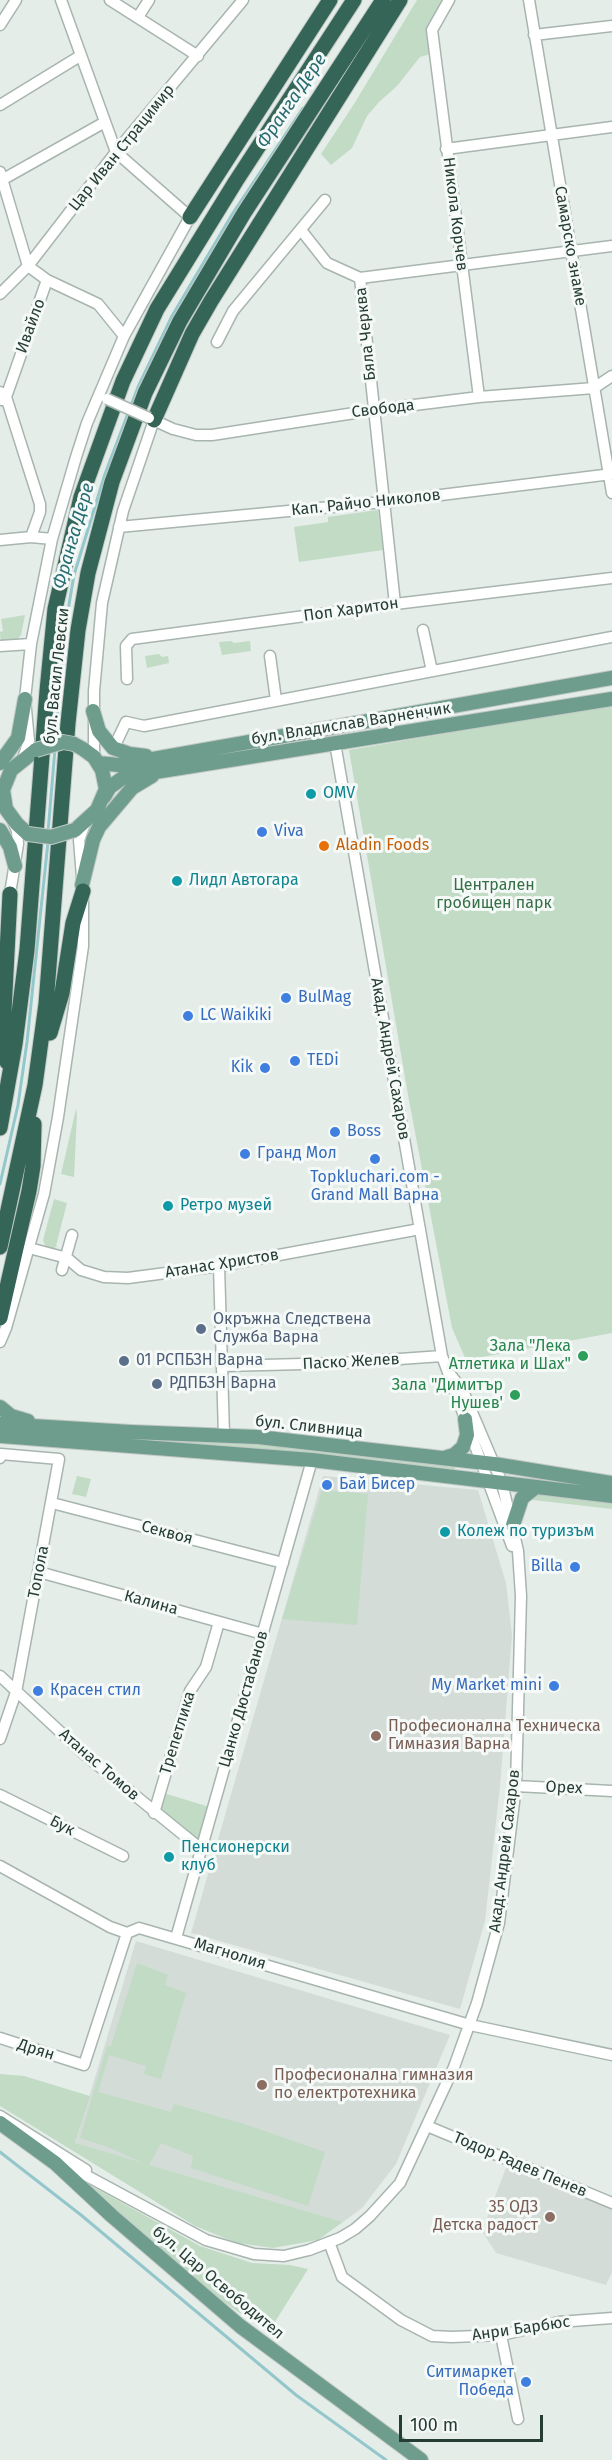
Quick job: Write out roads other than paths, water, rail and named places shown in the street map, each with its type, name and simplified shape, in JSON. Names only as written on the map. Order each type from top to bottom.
[{"type":"highway","points":[[190,218],[330,0]]},
{"type":"highway","name":"бул. Васил Левски","points":[[0,1128],[9,1081],[27,950],[52,631],[60,584],[81,497],[123,381],[157,309],[236,181],[354,0]]},
{"type":"highway","name":"бул. Васил Левски","points":[[0,1247],[36,1080],[51,963],[68,723],[78,630],[88,573],[112,482],[146,393],[180,321],[244,213],[383,0]]},
{"type":"highway","points":[[152,419],[192,334],[400,0]]},
{"type":"highway","points":[[0,1318],[32,1174],[36,1080],[62,993],[73,923],[82,888]]},
{"type":"highway","points":[[0,1103],[9,1081],[3,1031],[10,894]]},
{"type":"main road","name":"бул. Владислав Варненчик","points":[[104,796],[119,780],[162,764],[612,678]]},
{"type":"main road","points":[[0,763],[18,738],[25,699]]},
{"type":"main road","name":"бул. Владислав Варненчик","points":[[92,756],[119,765],[162,764],[335,743],[612,699]]},
{"type":"main road","points":[[93,711],[99,731],[113,748],[162,764]]},
{"type":"main road","points":[[63,742],[74,744],[92,756],[106,782],[104,796],[97,810],[80,826],[51,837],[28,834],[6,812],[4,778],[23,758],[36,750],[63,742]]},
{"type":"main road","points":[[82,888],[93,840],[99,827],[132,788],[162,764]]},
{"type":"main road","points":[[0,830],[15,866]]},
{"type":"main road","points":[[0,1407],[16,1418],[56,1428]]},
{"type":"main road","points":[[443,1458],[454,1455],[463,1447],[467,1435],[465,1419]]},
{"type":"main road","name":"бул. Сливница","points":[[0,1424],[258,1437],[479,1462],[612,1483]]},
{"type":"main road","points":[[163,1448],[164,1434]]},
{"type":"main road","name":"бул. Сливница","points":[[0,1436],[312,1460],[612,1496]]},
{"type":"main road","points":[[513,1525],[522,1498],[536,1487]]},
{"type":"main road","name":"бул. Цар Освободител","points":[[0,2123],[55,2163],[112,2216],[240,2326],[421,2460]]},
{"type":"main road","name":"бул. Цар Освободител","points":[[0,2133],[36,2157],[248,2341],[411,2460]]},
{"type":"street","points":[[0,25],[16,0]]},
{"type":"street","points":[[23,758],[29,735],[25,699],[31,644],[52,539],[87,423],[103,397],[124,336],[190,218],[116,152],[61,0]]},
{"type":"street","points":[[110,0],[198,56]]},
{"type":"street","points":[[138,17],[149,0]]},
{"type":"street","name":"Цар Иван Страцимир","points":[[0,294],[28,266],[116,152],[243,0]]},
{"type":"street","name":"Никола Корчев","points":[[449,0],[432,30],[479,398]]},
{"type":"street","name":"Самарско знаме","points":[[529,0],[612,493]]},
{"type":"street","points":[[534,35],[612,26]]},
{"type":"street","points":[[0,105],[80,56]]},
{"type":"street","points":[[105,122],[1,178],[28,266],[47,280],[98,304],[124,336]]},
{"type":"street","points":[[446,149],[612,127]]},
{"type":"street","points":[[217,342],[233,311],[325,200]]},
{"type":"street","points":[[301,230],[327,263],[360,278],[462,267],[612,246]]},
{"type":"street","name":"Бяла Черква","points":[[360,278],[395,604]]},
{"type":"street","name":"Ивайло","points":[[2,397],[47,280]]},
{"type":"street","name":"Свобода","points":[[103,397],[173,429],[196,435],[212,435],[375,410],[594,388],[612,376]]},
{"type":"street","points":[[2,397],[40,504],[40,512],[31,537]]},
{"type":"street","points":[[92,756],[93,711],[102,603],[119,527],[152,419]]},
{"type":"street","name":"Кап. Райчо Николов","points":[[119,527],[384,502],[610,474]]},
{"type":"street","points":[[0,540],[31,537],[52,539]]},
{"type":"street","name":"Поп Харитон","points":[[127,679],[126,646],[132,639],[612,578]]},
{"type":"street","points":[[423,630],[432,671]]},
{"type":"street","points":[[117,741],[126,722],[144,726],[612,637]]},
{"type":"street","points":[[0,645],[31,644]]},
{"type":"street","points":[[270,656],[276,700]]},
{"type":"street","name":"Акад. Андрей Сахаров","points":[[112,2189],[206,2240],[254,2254],[284,2256],[329,2242],[355,2229],[385,2202],[400,2183],[428,2126],[470,2025],[499,1923],[516,1786],[520,1569],[513,1525],[495,1482],[479,1462],[442,1356],[335,743]]},
{"type":"street","points":[[0,948],[18,836],[6,812]]},
{"type":"street","points":[[0,1342],[29,1248],[47,1178],[70,1044],[83,946],[80,826]]},
{"type":"street","name":"Атанас Христов","points":[[29,1248],[66,1258],[81,1270],[104,1277],[128,1278],[219,1266],[420,1229]]},
{"type":"street","points":[[62,1270],[72,1235]]},
{"type":"street","points":[[219,1266],[224,1435]]},
{"type":"street","name":"Паско Желев","points":[[223,1366],[343,1364],[442,1356]]},
{"type":"street","name":"Акад. Андрей Сахаров","points":[[450,1374],[463,1391],[494,1464],[495,1482],[520,1569]]},
{"type":"street","name":"Топола","points":[[0,1456],[59,1459],[16,1692],[0,1739]]},
{"type":"street","name":"Цанко Дюстабанов","points":[[176,1938],[312,1460]]},
{"type":"street","name":"Секвоя","points":[[52,1503],[283,1563]]},
{"type":"street","name":"Калина","points":[[39,1572],[263,1634]]},
{"type":"street","name":"Трепетлика","points":[[154,1813],[190,1690],[206,1667],[219,1622]]},
{"type":"street","name":"Атанас Томов","points":[[0,1676],[84,1754],[201,1849]]},
{"type":"street","name":"Орех","points":[[516,1786],[612,1791]]},
{"type":"street","name":"Бук","points":[[0,1795],[123,1857]]},
{"type":"street","name":"Магнолия","points":[[0,1866],[111,1927],[127,1933],[139,1928],[470,2025],[612,2055]]},
{"type":"street","name":"Дрян","points":[[0,2038],[84,2065],[127,1933]]},
{"type":"street","points":[[0,2116],[70,2158],[112,2189]]},
{"type":"street","name":"Тодор Радев Пенев","points":[[428,2126],[612,2203]]},
{"type":"street","points":[[36,2157],[76,2170],[112,2189]]},
{"type":"street","name":"Анри Барбюс","points":[[329,2242],[342,2277],[401,2320],[425,2334],[452,2337],[501,2335],[559,2322],[612,2318]]},
{"type":"street","points":[[501,2335],[518,2419]]},
{"type":"waterway","name":"Франга Дере","points":[[55,740],[65,628],[74,575],[105,474],[138,387],[172,316],[233,213],[303,108]]},
{"type":"waterway","name":"Франга Дере","points":[[48,832],[55,749]]},
{"type":"waterway","name":"Франга Дере","points":[[0,1184],[18,1105],[27,1042],[48,842]]},
{"type":"waterway","points":[[0,2152],[81,2215],[296,2395],[386,2460]]},
{"type":"place","name":"OMV","points":[[311,794]]},
{"type":"place","name":"Viva","points":[[262,832]]},
{"type":"place","name":"Aladin Foods","points":[[324,846]]},
{"type":"place","name":"Лидл Автогара","points":[[177,881]]},
{"type":"place","name":"BulMag","points":[[286,998]]},
{"type":"place","name":"LC Waikiki","points":[[188,1016]]},
{"type":"place","name":"TEDi","points":[[295,1061]]},
{"type":"place","name":"Kik","points":[[265,1068]]},
{"type":"place","name":"Boss","points":[[335,1132]]},
{"type":"place","name":"Гранд Мол","points":[[245,1154]]},
{"type":"place","name":"Topkluchari.com - Grand Mall Варна","points":[[375,1159]]},
{"type":"place","name":"Ретро музей","points":[[168,1206]]},
{"type":"place","name":"Окръжна Следствена Служба Варна","points":[[201,1329]]},
{"type":"place","name":"Зала \"Лека Атлетика и Шах\"","points":[[583,1356]]},
{"type":"place","name":"01 РСПБЗН Варна","points":[[124,1361]]},
{"type":"place","name":"РДПБЗН Варна","points":[[157,1384]]},
{"type":"place","name":"Зала \"Димитър Нушев'","points":[[515,1395]]},
{"type":"place","name":"Бай Бисер","points":[[327,1485]]},
{"type":"place","name":"Колеж по туризъм","points":[[445,1532]]},
{"type":"place","name":"Billa","points":[[575,1567]]},
{"type":"place","name":"My Market mini","points":[[554,1686]]},
{"type":"place","name":"Красен стил","points":[[38,1691]]},
{"type":"place","name":"Професионална Техническа Гимназия Варна","points":[[376,1736]]},
{"type":"place","name":"Пенсионерски клуб","points":[[169,1857]]},
{"type":"place","name":"Професионална гимназия по електротехника","points":[[262,2085]]},
{"type":"place","name":"35 ОДЗ Детска радост","points":[[550,2217]]},
{"type":"place","name":"Ситимаркет Победа","points":[[526,2382]]},
{"type":"park label","name":"Централен гробищен парк","points":[[494,895]]}]
